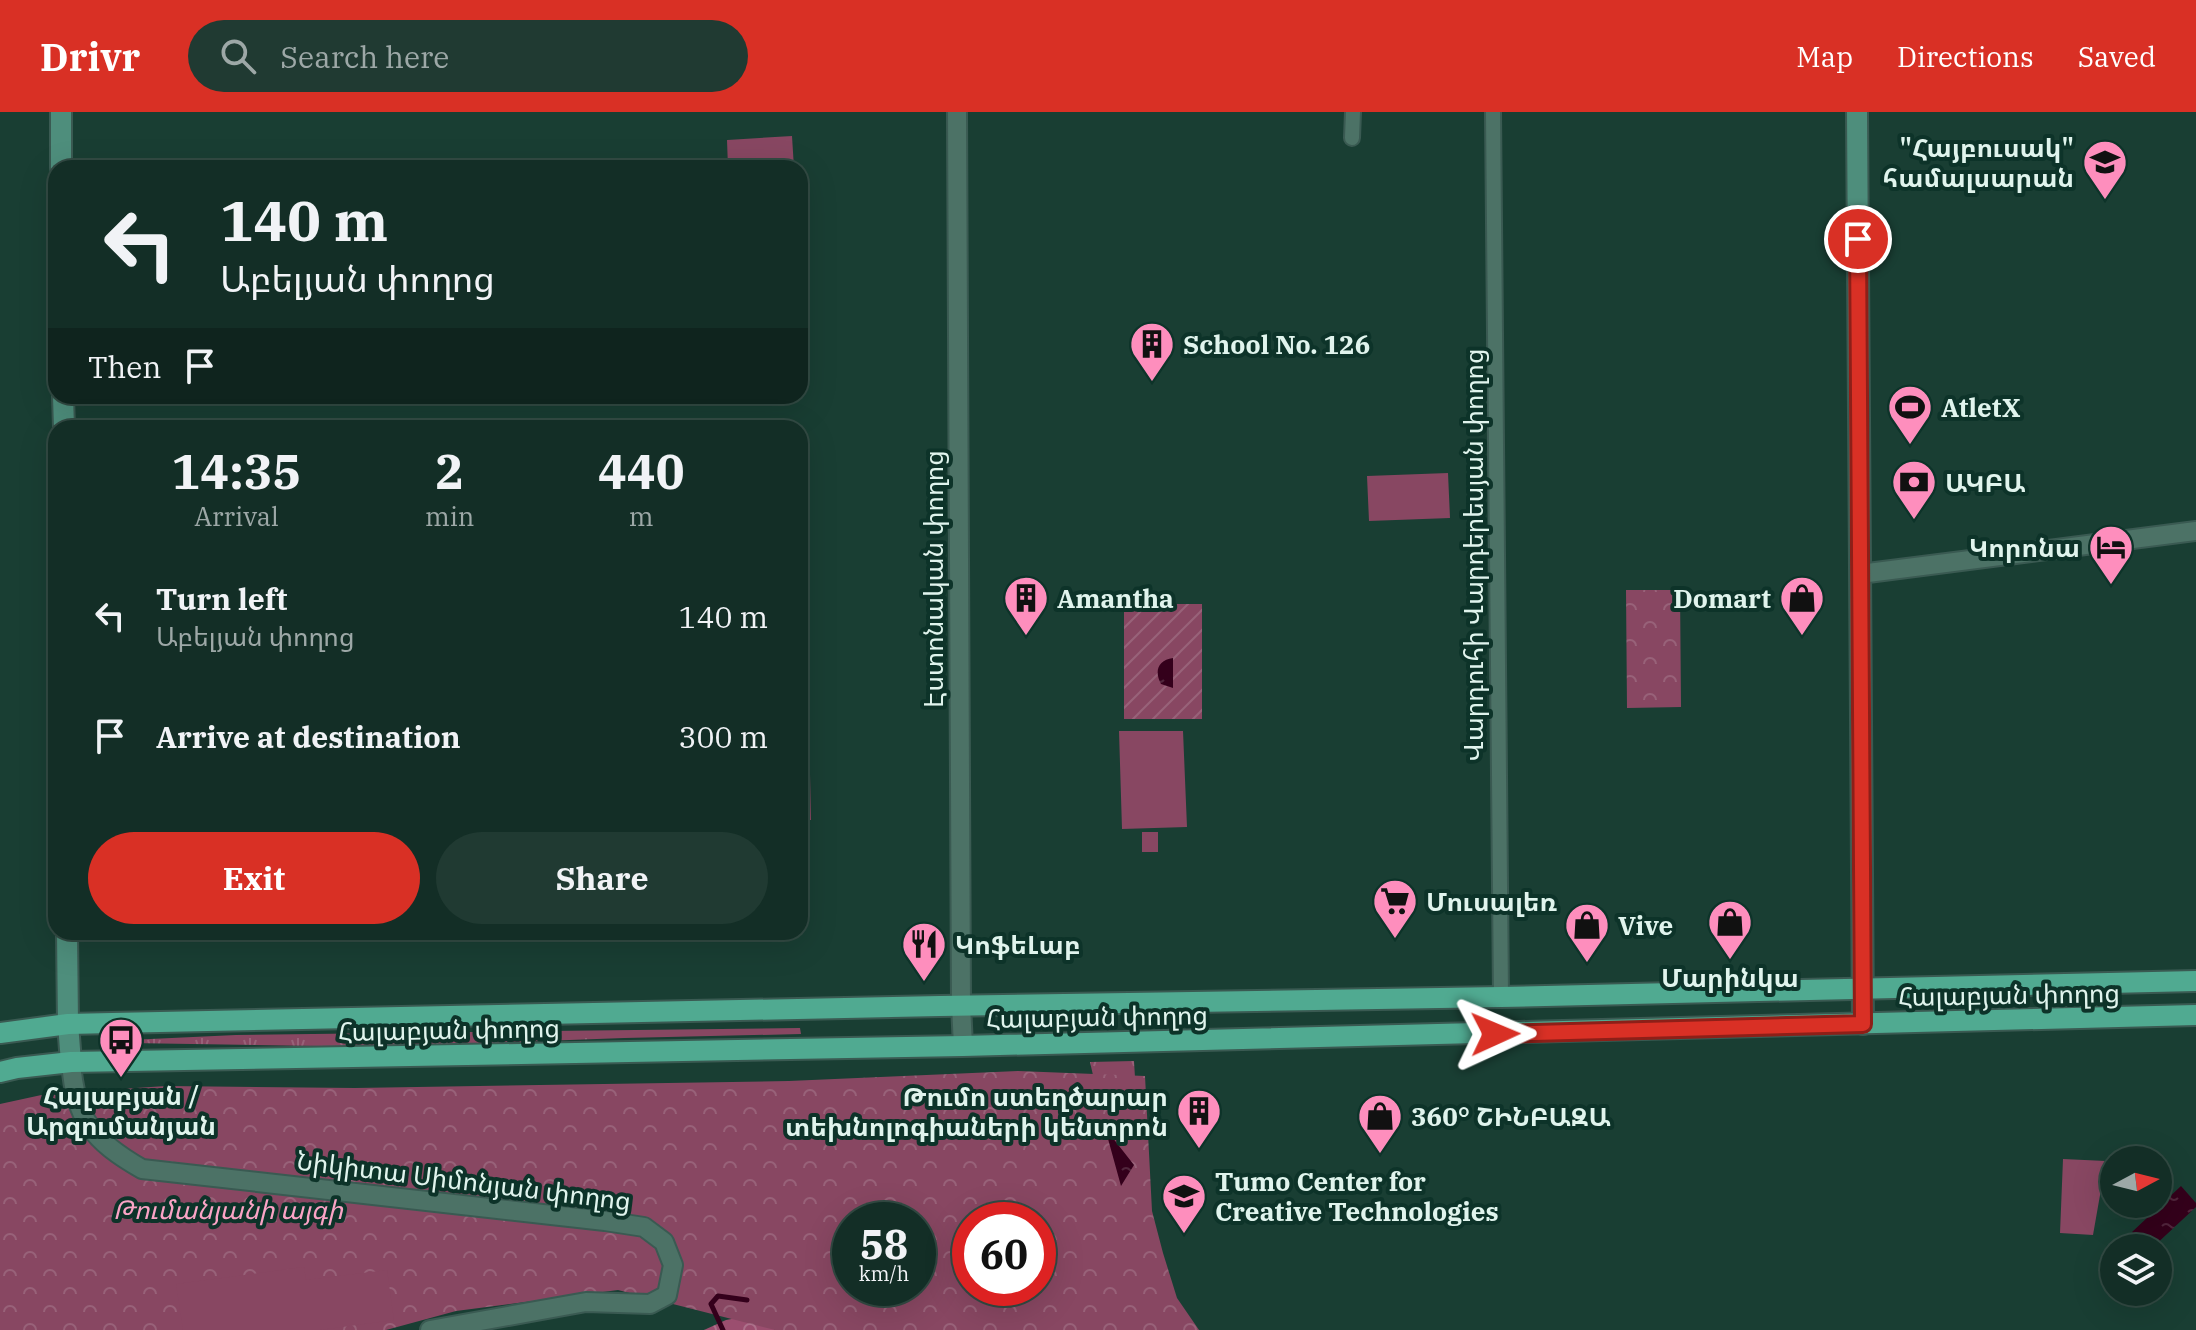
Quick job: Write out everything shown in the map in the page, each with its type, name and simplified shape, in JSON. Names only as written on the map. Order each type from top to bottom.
[{"type":"main road","points":[[61,112],[61,160]]},
{"type":"main road","points":[[1857,112],[1863,1024]]},
{"type":"main road","points":[[67,940],[71,1062]]},
{"type":"main road","name":"Հալաբյան փողոց","points":[[0,1033],[68,1024],[2196,981]]},
{"type":"main road","points":[[2098,983],[2092,987],[2087,1000],[2090,1010],[2098,1018]]},
{"type":"main road","name":"Հալաբյան փողոց","points":[[0,1072],[71,1062],[963,1046],[2196,1015]]},
{"type":"street","name":"Էստոնական փողոց","points":[[957,112],[963,1046]]},
{"type":"street","points":[[1352,138],[1353,112]]},
{"type":"street","name":"Վարդուհի Վարդերեսյան փողոց","points":[[1493,112],[1501,997]]},
{"type":"street","points":[[1860,574],[2196,531]]},
{"type":"street","name":"Նիկիտա Սիմոնյան փողոց","points":[[71,1062],[72,1086],[86,1124],[118,1155],[142,1169],[644,1227],[664,1242],[672,1258],[667,1295],[650,1304],[586,1302],[430,1330]]},
{"type":"green space","points":[[792,136],[794,160],[728,160],[727,140]]},
{"type":"green space","points":[[1448,473],[1450,518],[1369,521],[1367,476]]},
{"type":"green space","points":[[1626,590],[1680,590],[1681,707],[1627,708]]},
{"type":"green space","points":[[1124,604],[1202,604],[1202,719],[1124,719]]},
{"type":"green space","points":[[1119,731],[1183,731],[1187,827],[1122,829]]},
{"type":"green space","points":[[808,774],[810,774],[811,820],[808,820]]},
{"type":"green space","points":[[1142,832],[1158,832],[1158,852],[1142,852]]},
{"type":"green space","points":[[800,1028],[801,1034],[379,1047],[129,1043],[129,1040],[236,1035]]},
{"type":"green space","points":[[1134,1061],[1137,1111],[1104,1123],[1090,1062]]},
{"type":"green space","name":"Թումանյանի այգի","points":[[1018,1071],[1145,1076],[1152,1211],[1177,1298],[1199,1330],[775,1330],[618,1290],[456,1311],[386,1330],[0,1330],[0,1104],[46,1094],[166,1086],[355,1088],[789,1081]]},
{"type":"green space","points":[[2063,1159],[2100,1161],[2100,1195],[2093,1235],[2060,1233]]},
{"type":"green space","points":[[304,1267],[306,1280],[387,1270],[394,1320],[320,1330],[183,1330],[176,1284]]},
{"type":"green space","points":[[764,1313],[775,1330],[704,1330],[726,1320]]},
{"type":"water","points":[[1173,658],[1173,688],[1161,684],[1158,671],[1164,661]]},
{"type":"water","points":[[1105,1128],[1134,1165],[1121,1186]]},
{"type":"water","points":[[2181,1186],[2196,1207],[2167,1234],[2134,1234],[2132,1232],[2147,1218],[2172,1218],[2172,1194]]},
{"type":"waterway","points":[[723,1330],[711,1304],[718,1296],[747,1300]]},
{"type":"place","name":"\"Հայբուսակ\" համալսարան","points":[[2105,201]]},
{"type":"place","name":"School No. 126","points":[[1152,383]]},
{"type":"place","name":"AtletX","points":[[1910,446]]},
{"type":"place","name":"ԱԿԲԱ","points":[[1914,521]]},
{"type":"place","name":"Կորոնա","points":[[2111,586]]},
{"type":"place","name":"Amantha","points":[[1026,637]]},
{"type":"place","name":"Domart","points":[[1802,637]]},
{"type":"place","name":"Մուսալեռ","points":[[1395,940]]},
{"type":"place","name":"Մարինկա","points":[[1730,961]]},
{"type":"place","name":"Vive","points":[[1587,964]]},
{"type":"place","name":"ԿոֆեԼաբ","points":[[924,983]]},
{"type":"place","name":"Հալաբյան / Արզումանյան","points":[[121,1079]]},
{"type":"place","name":"Թումո ստեղծարար տեխնոլոգիաների կենտրոն","points":[[1199,1150]]},
{"type":"place","name":"360° ՇԻՆԲԱԶԱ","points":[[1380,1155]]},
{"type":"place","name":"Tumo Center for Creative Technologies","points":[[1184,1235]]},
{"type":"route","points":[[1495,1034],[1863,1024],[1858,239]]}]
